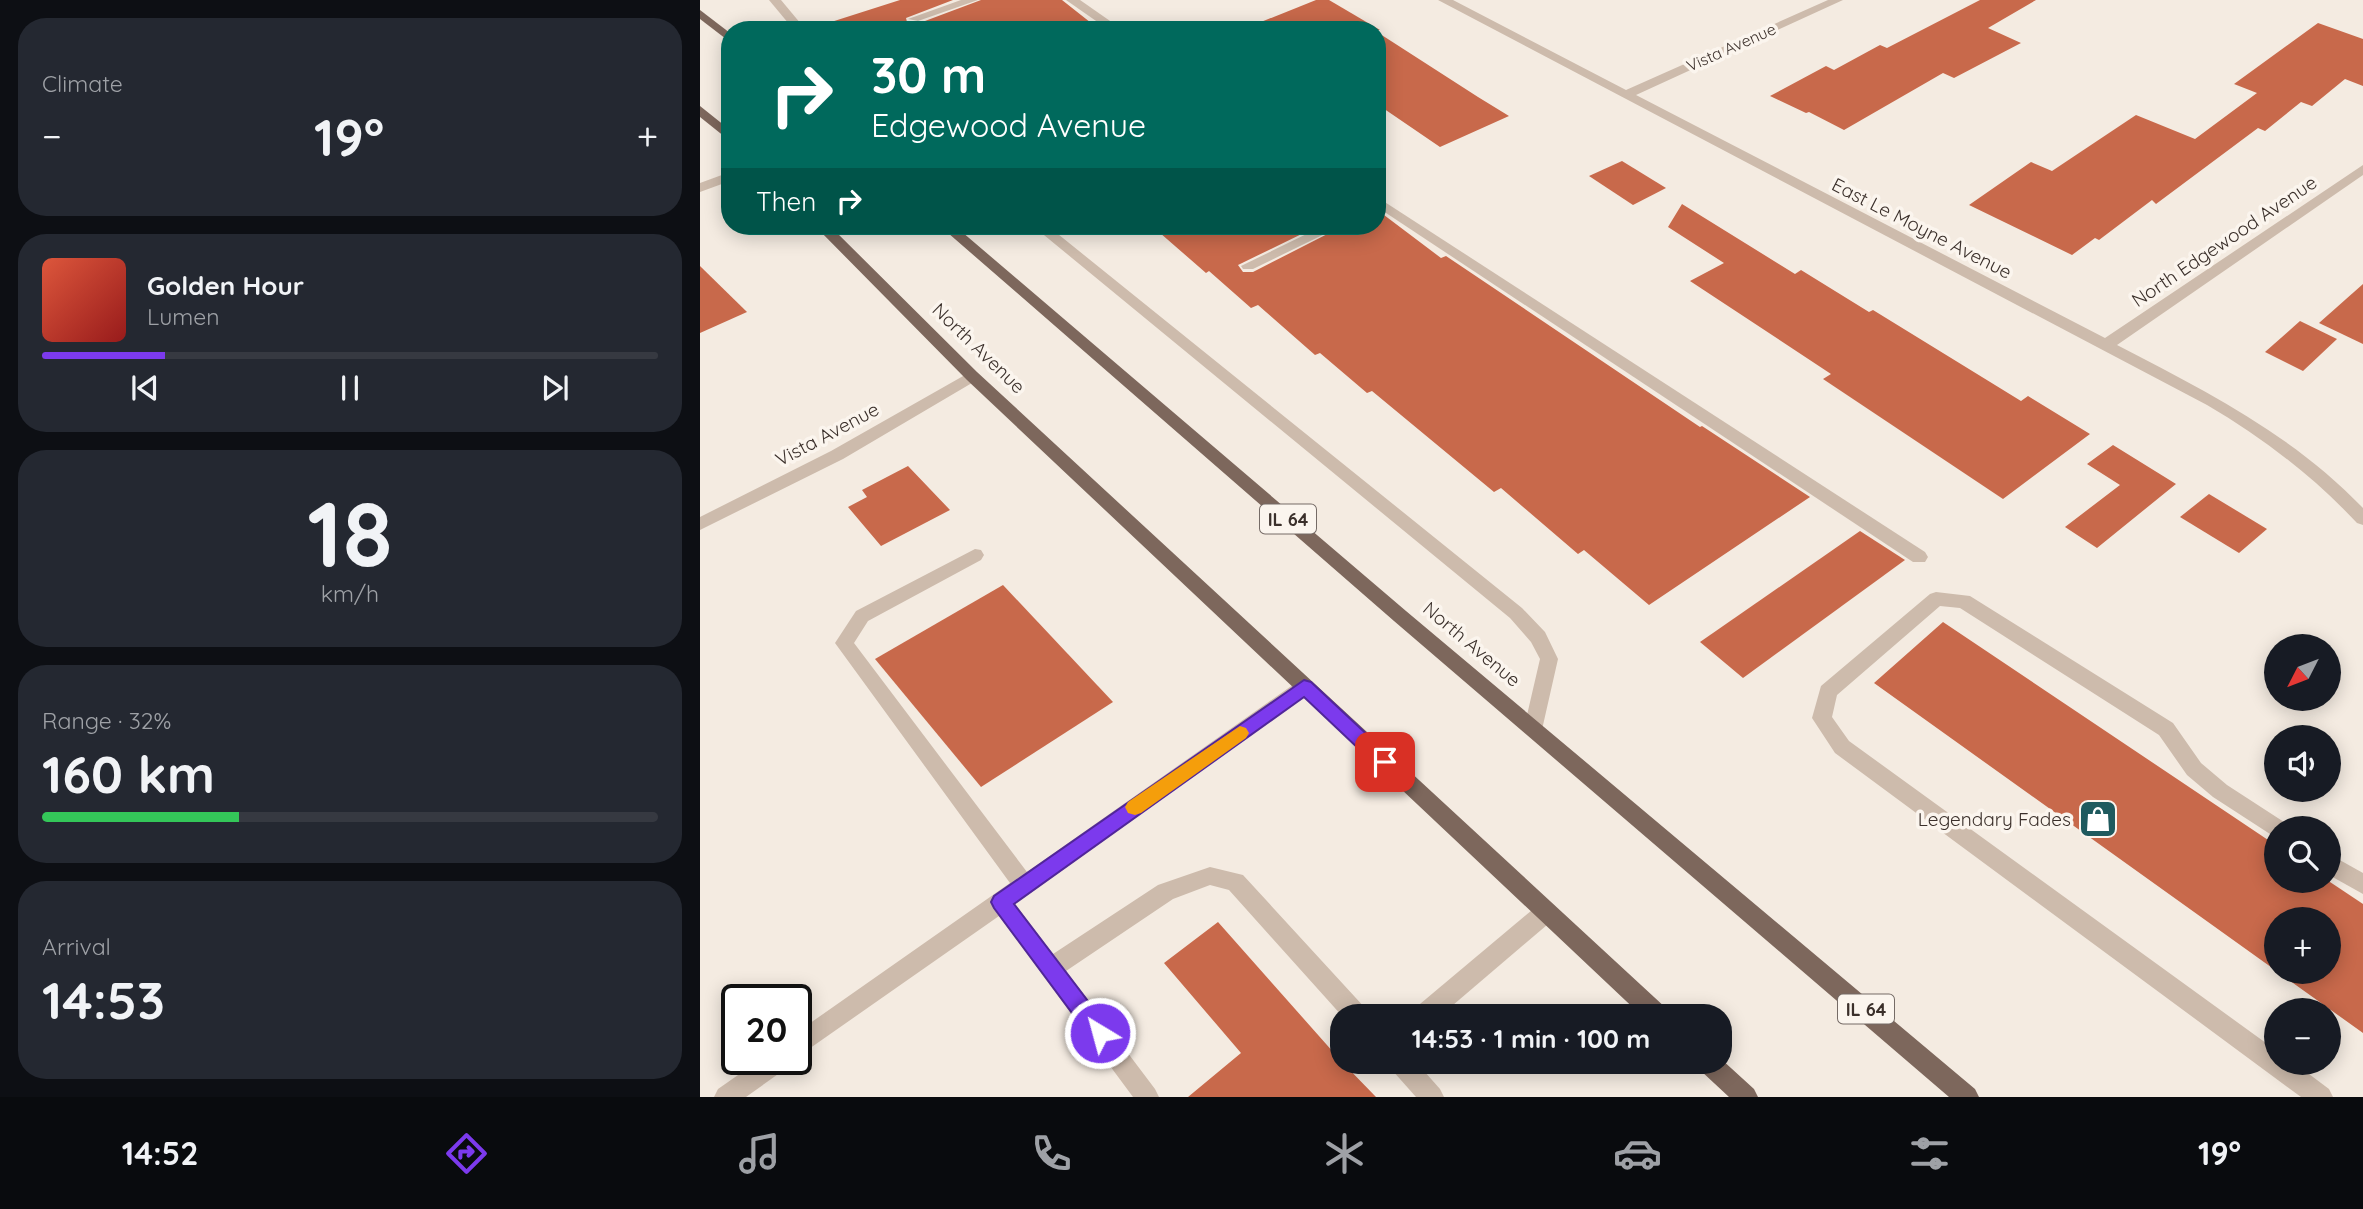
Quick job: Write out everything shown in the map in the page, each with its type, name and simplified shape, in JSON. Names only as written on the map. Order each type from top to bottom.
[{"type":"main road","points":[[700,13],[721,31]]},
{"type":"main road","points":[[700,110],[721,128]]},
{"type":"main road","name":"North Avenue","points":[[830,235],[972,376],[1645,1004]]},
{"type":"main road","name":"North Avenue","points":[[958,235],[1967,1097]]},
{"type":"main road","points":[[1721,1074],[1746,1097]]},
{"type":"street","points":[[775,0],[792,21]]},
{"type":"street","points":[[914,19],[972,0]]},
{"type":"street","points":[[1072,0],[1100,21]]},
{"type":"street","name":"East Le Moyne Avenue","points":[[1444,0],[2106,345],[2255,426],[2310,466],[2363,519]]},
{"type":"street","name":"Vista Avenue","points":[[1625,95],[1837,0]]},
{"type":"street","name":"North Edgewood Avenue","points":[[2106,345],[2363,169]]},
{"type":"street","points":[[700,188],[721,180]]},
{"type":"street","points":[[1386,208],[1919,557]]},
{"type":"street","points":[[1051,235],[1516,612],[1538,637],[1549,659],[1534,728]]},
{"type":"street","points":[[1248,266],[1315,235]]},
{"type":"street","name":"Vista Avenue","points":[[700,524],[837,455],[972,376]]},
{"type":"street","points":[[975,555],[862,616],[844,643],[1025,886]]},
{"type":"street","points":[[2264,820],[2220,791],[2194,769],[2166,729],[1964,601],[1936,598],[1828,691],[1822,718],[1842,747],[2321,1097]]},
{"type":"street","points":[[812,1036],[1304,687]]},
{"type":"street","points":[[2341,871],[2363,885]]},
{"type":"street","points":[[1051,968],[1166,892],[1210,876],[1235,882],[1346,1004]]},
{"type":"street","points":[[1001,902],[1147,1097]]},
{"type":"street","points":[[1437,1004],[1546,912]]},
{"type":"street","points":[[1411,1074],[1432,1097]]},
{"type":"street","points":[[726,1097],[757,1075]]},
{"type":"building","points":[[900,0],[953,0],[906,18],[907,21],[834,21]]},
{"type":"building","points":[[981,0],[1062,0],[1089,21],[925,21]]},
{"type":"building","points":[[1316,0],[1329,0],[1365,21],[1264,21]]},
{"type":"building","points":[[1980,0],[2036,0],[1988,28],[2021,43],[1954,78],[1943,73],[1844,130],[1770,96],[1826,66],[1834,70],[1880,45],[1887,48]]},
{"type":"building","points":[[2318,23],[2363,39],[2363,86],[2345,79],[2312,106],[2301,102],[2265,131],[2258,128],[2156,204],[2152,200],[2099,240],[2095,238],[2072,255],[1969,205],[2031,162],[2052,171],[2136,115],[2195,139],[2257,93],[2234,84]]},
{"type":"building","points":[[1386,38],[1509,116],[1440,147],[1386,110]]},
{"type":"building","points":[[1622,161],[1666,188],[1633,205],[1589,176]]},
{"type":"building","points":[[1682,204],[1795,274],[1801,270],[1869,312],[1873,310],[2021,401],[2028,396],[2090,434],[2003,499],[1823,379],[1831,374],[1690,281],[1724,263],[1668,227]]},
{"type":"building","points":[[1386,217],[1441,258],[1446,256],[1700,427],[1810,497],[1649,605],[1584,550],[1578,554],[1501,488],[1494,492],[1372,391],[1367,393],[1320,353],[1315,355],[1258,305],[1251,308],[1162,235],[1300,235],[1238,265],[1243,272],[1253,272],[1325,235],[1386,235]]},
{"type":"building","points":[[700,266],[747,312],[700,333]]},
{"type":"building","points":[[2363,284],[2363,344],[2319,323]]},
{"type":"building","points":[[2300,321],[2337,339],[2303,371],[2265,352]]},
{"type":"building","points":[[2113,445],[2176,484],[2097,548],[2065,527],[2120,485],[2087,464]]},
{"type":"building","points":[[908,466],[950,510],[881,546],[848,507],[867,497],[862,490]]},
{"type":"building","points":[[2209,494],[2267,529],[2239,553],[2180,517]]},
{"type":"building","points":[[1860,531],[1905,560],[1743,678],[1700,642]]},
{"type":"building","points":[[1003,585],[1113,702],[981,787],[875,659]]},
{"type":"building","points":[[1943,622],[2264,837],[2264,893],[2341,893],[2341,889],[2363,904],[2363,1033],[2341,1017],[2341,998],[2314,998],[2295,984],[2341,984],[2341,907],[2264,907],[2264,962],[1874,683]]},
{"type":"building","points":[[1218,922],[1330,1048],[1330,1074],[1354,1074],[1376,1097],[1188,1097],[1241,1053],[1164,963]]},
{"type":"slow traffic","points":[[1135,807],[1240,733]]},
{"type":"place","name":"Legendary Fades","points":[[2098,819]]},
{"type":"route","points":[[1100,1033],[1001,902],[1304,687],[1385,762]]}]
